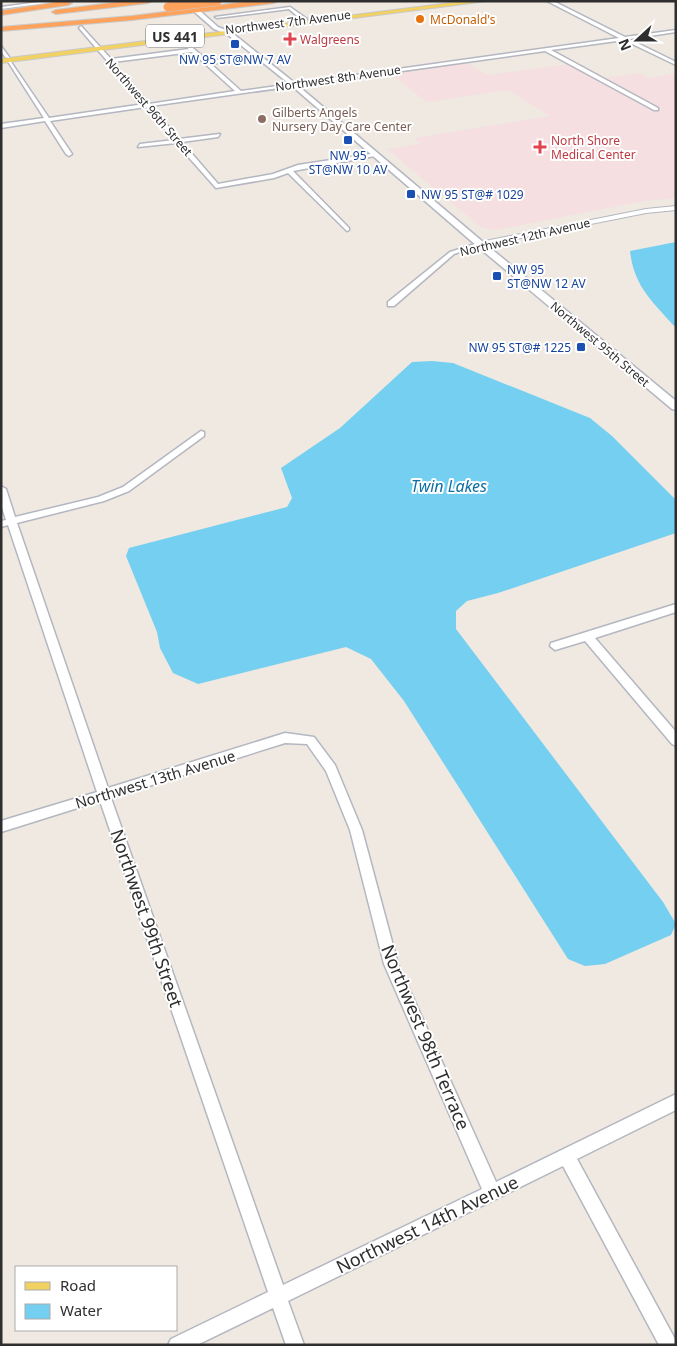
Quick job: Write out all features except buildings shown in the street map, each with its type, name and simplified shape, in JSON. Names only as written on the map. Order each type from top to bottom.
[{"type":"highway","points":[[1,13],[78,1]]},
{"type":"highway","points":[[1,23],[197,1]]},
{"type":"highway","points":[[167,4],[216,1]]},
{"type":"highway","points":[[1,23],[196,11],[274,1]]},
{"type":"highway","points":[[1,23],[151,2]]},
{"type":"main road","name":"Northwest 95th Street","points":[[185,1],[216,28],[227,32],[294,85],[480,244],[676,407]]},
{"type":"main road","name":"Northwest 95th Street","points":[[197,1],[228,26],[227,32]]},
{"type":"main road","name":"Northwest 7th Avenue","points":[[5,59],[48,52],[181,39],[305,20],[456,1]]},
{"type":"main road","name":"Northwest 7th Avenue","points":[[5,59],[484,1]]},
{"type":"main road","points":[[398,12],[422,6]]},
{"type":"main road","points":[[332,20],[370,12]]},
{"type":"street","points":[[1,8],[60,1]]},
{"type":"street","points":[[549,1],[676,64]]},
{"type":"street","points":[[217,17],[290,8],[305,20]]},
{"type":"street","name":"Northwest 96th Street","points":[[81,27],[216,186],[274,176],[290,170]]},
{"type":"street","name":"Northwest 8th Avenue","points":[[1,126],[676,31]]},
{"type":"street","points":[[181,39],[239,92]]},
{"type":"street","points":[[1,47],[5,59],[48,119],[70,154]]},
{"type":"street","points":[[545,49],[656,109]]},
{"type":"street","points":[[109,61],[193,50]]},
{"type":"street","points":[[207,63],[258,56]]},
{"type":"street","points":[[665,58],[676,57]]},
{"type":"street","points":[[140,146],[218,135]]},
{"type":"street","points":[[347,229],[290,170],[375,154]]},
{"type":"street","name":"Northwest 12th Avenue","points":[[391,304],[452,253],[480,244],[646,211],[676,208]]},
{"type":"street","points":[[7,522],[102,499],[126,489],[201,434]]},
{"type":"street","name":"Northwest 99th Street","points":[[1,489],[7,522],[295,1345]]},
{"type":"street","points":[[555,646],[676,608]]},
{"type":"street","points":[[587,636],[676,741]]},
{"type":"street","name":"Northwest 13th Avenue","points":[[1,827],[285,738],[310,740]]},
{"type":"street","name":"Northwest 98th Terrace","points":[[310,740],[331,769],[356,830],[391,964],[492,1194]]},
{"type":"street","name":"Northwest 14th Avenue","points":[[178,1345],[492,1194],[566,1155],[676,1102]]},
{"type":"street","points":[[566,1155],[669,1345]]},
{"type":"shaded area","name":"North Shore Medical Center","points":[[466,62],[488,75],[577,63],[605,78],[640,73],[649,78],[676,73],[676,198],[645,201],[495,230],[482,228],[387,149],[421,144],[414,138],[550,116],[508,90],[427,102],[389,73]]},
{"type":"water","points":[[676,242],[676,328],[652,302],[640,284],[632,264],[630,251]]},
{"type":"water","name":"Twin Lakes","points":[[412,362],[453,363],[590,418],[612,436],[676,500],[676,533],[498,593],[467,601],[456,611],[456,629],[663,902],[676,924],[671,935],[605,964],[585,966],[568,959],[404,701],[371,659],[346,647],[198,684],[173,673],[160,648],[157,632],[126,556],[129,548],[287,507],[292,498],[281,468],[340,428]]},
{"type":"place","name":"McDonald's","points":[[420,19]]},
{"type":"place","name":"Walgreens","points":[[290,39]]},
{"type":"place","name":"NW 95 ST@NW 7 AV","points":[[235,44]]},
{"type":"place","name":"Gilberts Angels Nursery Day Care Center","points":[[262,119]]},
{"type":"place","name":"NW 95 ST@NW 10 AV","points":[[348,140]]},
{"type":"place","name":"North Shore Medical Center","points":[[540,147]]},
{"type":"place","name":"NW 95 ST@# 1029","points":[[411,194]]},
{"type":"place","name":"NW 95 ST@NW 12 AV","points":[[497,276]]},
{"type":"place","name":"NW 95 ST@# 1225","points":[[581,347]]}]
